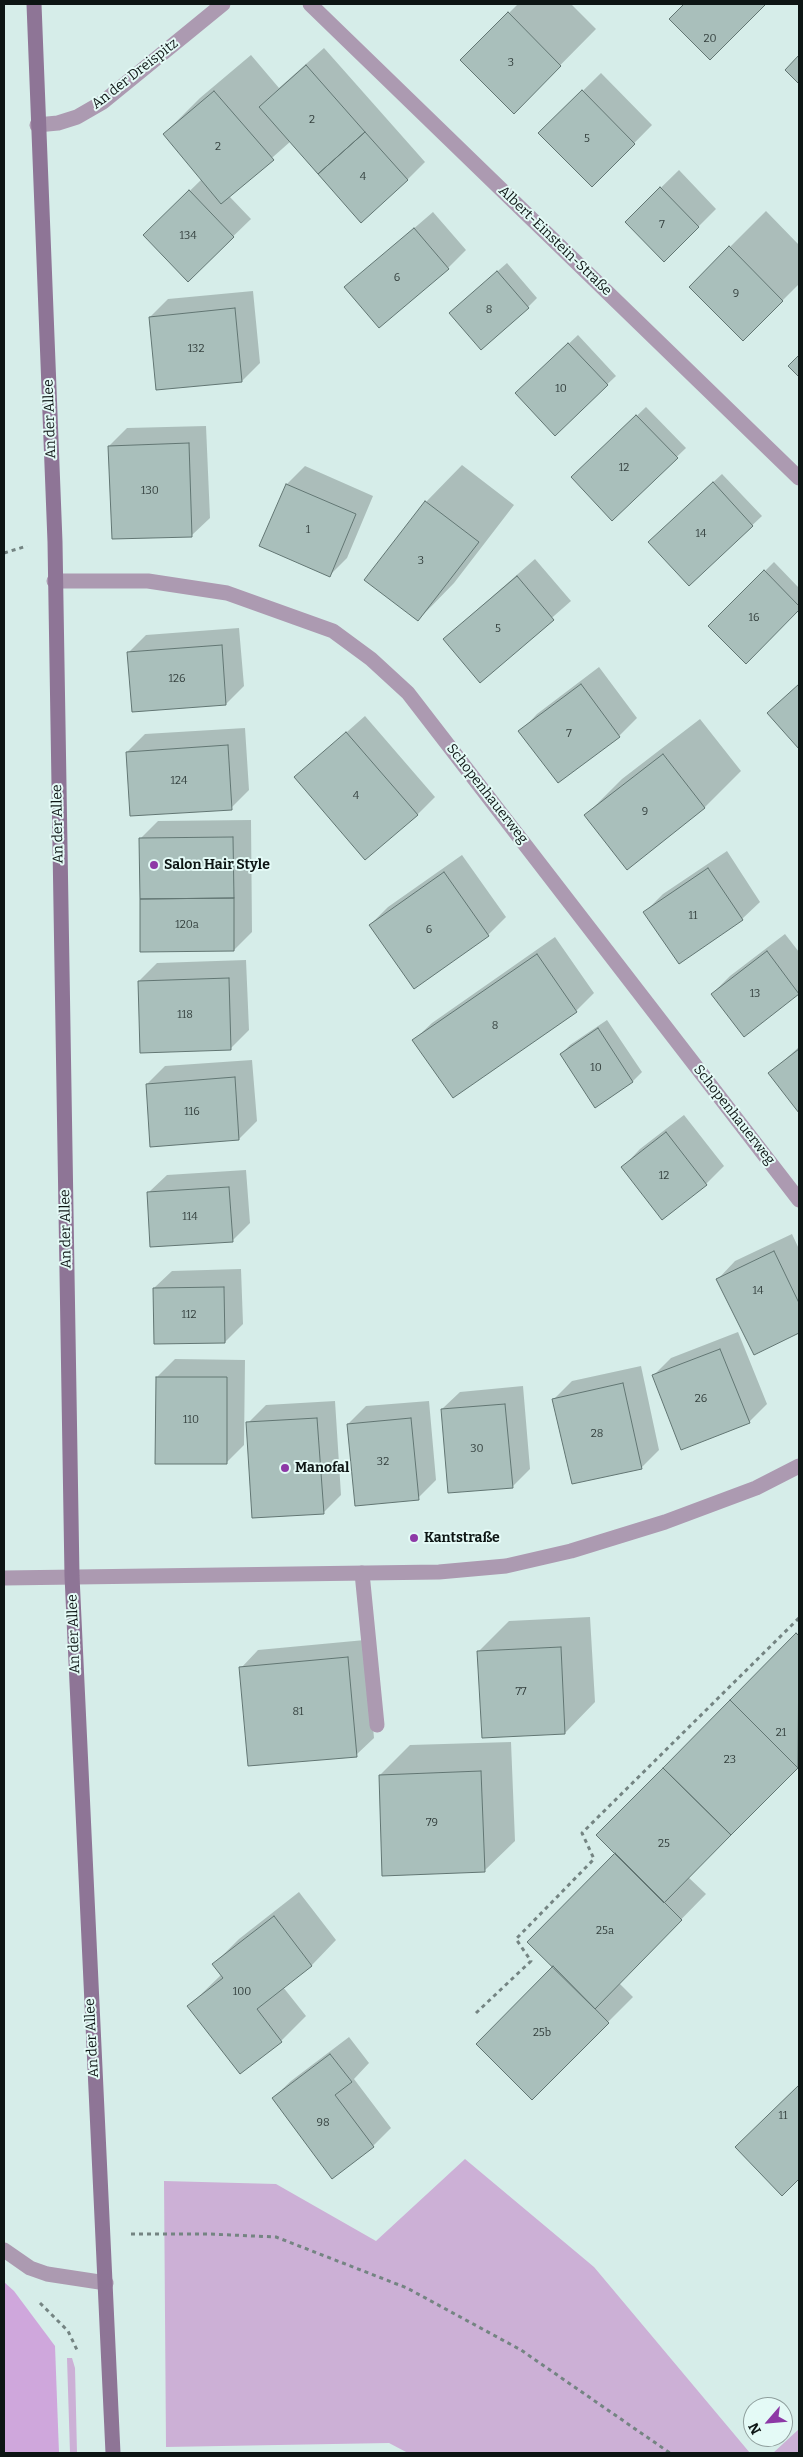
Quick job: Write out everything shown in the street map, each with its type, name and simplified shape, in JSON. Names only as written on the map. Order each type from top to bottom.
[{"type":"main road","name":"An der Allee","points":[[34,4],[37,125],[55,542],[54,581],[72,1576],[113,2453]]},
{"type":"street","name":"An der Dreispitz","points":[[37,125],[58,123],[77,117],[103,102],[224,4]]},
{"type":"street","name":"Albert-Einstein-Straße","points":[[310,4],[799,478]]},
{"type":"street","name":"Schopenhauerweg","points":[[54,581],[148,581],[228,594],[333,631],[372,659],[408,693],[799,1200]]},
{"type":"street","points":[[4,1578],[439,1572],[506,1566],[571,1551],[674,1519],[756,1488],[799,1466]]},
{"type":"street","points":[[362,1573],[377,1726]]},
{"type":"street","points":[[4,2250],[30,2268],[47,2274],[106,2283]]},
{"type":"path","points":[[4,553],[32,544]]},
{"type":"path","points":[[476,2013],[531,1961],[516,1938],[594,1859],[582,1833],[799,1618]]},
{"type":"path","points":[[145,2233],[276,2237],[406,2288],[521,2350],[670,2453]]},
{"type":"path","points":[[37,2300],[68,2331],[78,2352]]},
{"type":"shaded area","points":[[465,2159],[594,2267],[743,2447],[750,2453],[408,2453],[389,2443],[166,2447],[164,2181],[276,2184],[376,2241]]},
{"type":"shaded area","points":[[4,2282],[14,2291],[55,2346],[59,2453],[4,2453]]},
{"type":"shaded area","points":[[67,2358],[72,2358],[75,2368],[77,2453],[70,2453]]},
{"type":"shaded area","points":[[799,2429],[799,2453],[773,2453],[780,2447],[793,2447],[793,2435]]},
{"type":"building","points":[[684,4],[766,4],[710,60],[669,19]]},
{"type":"building","points":[[508,12],[561,66],[514,114],[460,60]]},
{"type":"building","points":[[799,55],[799,84],[785,70]]},
{"type":"building","points":[[306,65],[365,132],[318,174],[259,107]]},
{"type":"building","points":[[582,90],[635,144],[592,187],[538,133]]},
{"type":"building","points":[[214,91],[274,160],[221,204],[163,134]]},
{"type":"building","points":[[365,132],[408,180],[361,223],[318,174]]},
{"type":"building","points":[[660,187],[699,227],[664,262],[625,222]]},
{"type":"building","points":[[189,190],[234,237],[188,282],[143,235]]},
{"type":"building","points":[[414,228],[449,269],[379,328],[344,287]]},
{"type":"building","points":[[729,246],[783,301],[743,341],[689,287]]},
{"type":"building","points":[[497,271],[529,308],[481,350],[449,313]]},
{"type":"building","points":[[235,308],[242,382],[156,390],[149,317]]},
{"type":"building","points":[[568,343],[608,385],[555,436],[515,393]]},
{"type":"building","points":[[799,355],[799,377],[788,366]]},
{"type":"building","points":[[636,415],[678,458],[612,521],[571,477]]},
{"type":"building","points":[[189,443],[192,537],[112,539],[108,446]]},
{"type":"building","points":[[713,482],[753,526],[689,586],[648,542]]},
{"type":"building","points":[[286,484],[356,514],[330,577],[259,546]]},
{"type":"building","points":[[425,501],[479,542],[418,621],[364,580]]},
{"type":"building","points":[[764,570],[799,606],[799,610],[746,664],[708,626]]},
{"type":"building","points":[[517,576],[554,620],[480,683],[443,639]]},
{"type":"building","points":[[222,645],[226,705],[132,712],[127,652]]},
{"type":"building","points":[[581,684],[620,737],[558,783],[518,731]]},
{"type":"building","points":[[799,684],[799,749],[767,713]]},
{"type":"building","points":[[346,732],[418,815],[365,860],[294,777]]},
{"type":"building","points":[[228,745],[232,810],[130,816],[126,752]]},
{"type":"building","points":[[663,754],[705,808],[627,870],[584,815]]},
{"type":"building","points":[[233,837],[234,898],[140,899],[139,838]]},
{"type":"building","points":[[708,868],[743,920],[679,964],[643,912]]},
{"type":"building","points":[[444,872],[489,936],[414,989],[369,925]]},
{"type":"building","points":[[234,898],[234,951],[140,952],[140,899]]},
{"type":"building","points":[[767,951],[799,994],[744,1037],[711,994]]},
{"type":"building","points":[[537,954],[577,1012],[453,1098],[412,1040]]},
{"type":"building","points":[[229,978],[231,1050],[140,1053],[138,981]]},
{"type":"building","points":[[598,1028],[633,1082],[595,1108],[560,1054]]},
{"type":"building","points":[[799,1049],[799,1113],[768,1073]]},
{"type":"building","points":[[235,1077],[239,1140],[150,1147],[146,1084]]},
{"type":"building","points":[[666,1132],[707,1185],[662,1220],[621,1167]]},
{"type":"building","points":[[229,1187],[233,1242],[150,1247],[147,1192]]},
{"type":"building","points":[[774,1251],[799,1303],[799,1333],[754,1355],[716,1279]]},
{"type":"building","points":[[224,1287],[225,1343],[154,1344],[153,1288]]},
{"type":"building","points":[[720,1349],[750,1423],[681,1450],[652,1375]]},
{"type":"building","points":[[156,1377],[227,1377],[227,1464],[155,1464]]},
{"type":"building","points":[[623,1383],[642,1469],[572,1484],[552,1399]]},
{"type":"building","points":[[505,1404],[513,1488],[448,1493],[441,1409]]},
{"type":"building","points":[[317,1418],[324,1514],[252,1518],[246,1422]]},
{"type":"building","points":[[411,1418],[419,1500],[355,1506],[347,1424]]},
{"type":"building","points":[[796,1633],[799,1636],[798,1768],[730,1700]]},
{"type":"building","points":[[561,1647],[565,1734],[482,1738],[477,1651]]},
{"type":"building","points":[[348,1657],[357,1757],[248,1766],[239,1667]]},
{"type":"building","points":[[730,1700],[798,1768],[731,1835],[663,1768]]},
{"type":"building","points":[[663,1768],[731,1835],[664,1903],[596,1835]]},
{"type":"building","points":[[481,1771],[485,1872],[382,1876],[379,1775]]},
{"type":"building","points":[[615,1853],[682,1920],[595,2009],[527,1942]]},
{"type":"building","points":[[274,1916],[312,1966],[257,2009],[282,2042],[240,2074],[187,2006],[223,1978],[212,1964]]},
{"type":"building","points":[[553,1966],[609,2023],[532,2100],[476,2044]]},
{"type":"building","points":[[330,2054],[352,2082],[335,2095],[374,2147],[332,2179],[272,2098]]},
{"type":"building","points":[[799,2085],[799,2179],[782,2196],[735,2147]]},
{"type":"place","name":"Salon Hair Style","points":[[154,865]]},
{"type":"place","name":"Manofal","points":[[285,1468]]},
{"type":"place","name":"Kantstraße","points":[[414,1538]]}]
